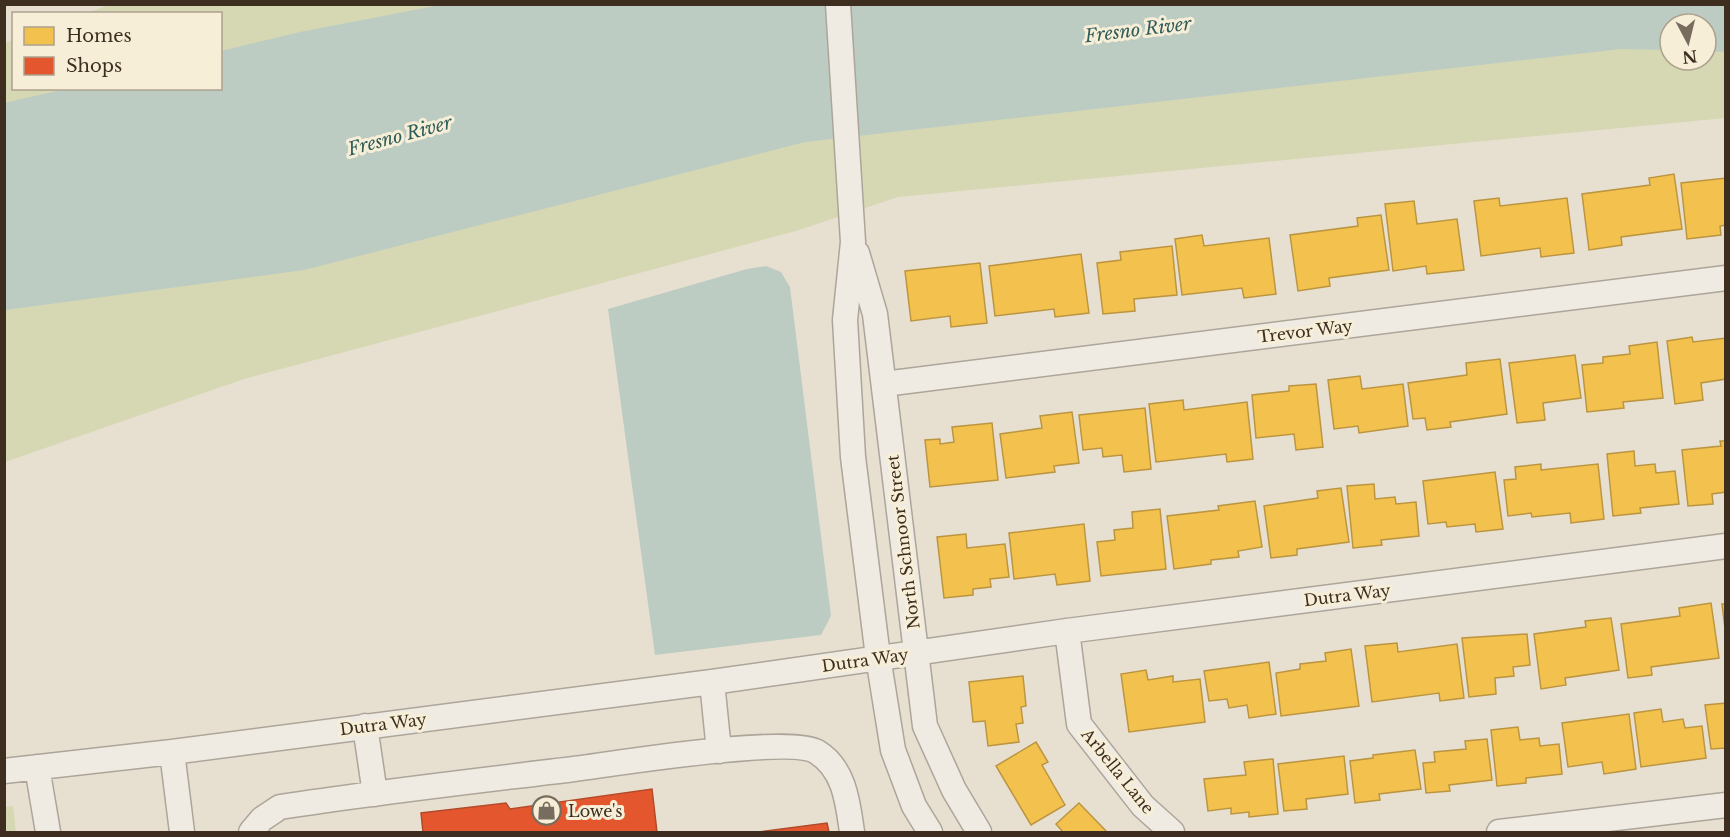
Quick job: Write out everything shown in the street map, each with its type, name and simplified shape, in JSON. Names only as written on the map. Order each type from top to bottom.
[{"type":"street","name":"North Schnoor Street","points":[[838,4],[853,242],[845,320],[853,457],[892,750],[914,806],[930,832]]},
{"type":"street","name":"North Schnoor Street","points":[[853,242],[875,314],[925,726],[954,790],[979,832]]},
{"type":"street","name":"Trevor Way","points":[[884,384],[1725,278]]},
{"type":"street","name":"Dutra Way","points":[[4,771],[172,752],[712,682],[1066,631],[1725,546]]},
{"type":"street","name":"Arbella Lane","points":[[1066,631],[1079,724],[1143,806],[1172,832]]},
{"type":"street","points":[[712,682],[719,751]]},
{"type":"street","points":[[365,726],[375,794]]},
{"type":"street","points":[[251,832],[262,819],[280,807],[719,751],[798,746],[817,751],[829,762],[842,782],[848,799],[852,832]]},
{"type":"street","points":[[172,752],[182,832]]},
{"type":"street","points":[[37,767],[48,832]]},
{"type":"street","points":[[1499,832],[1725,805]]},
{"type":"green space","points":[[112,4],[1725,4],[1726,118],[898,197],[796,231],[244,379],[5,462],[4,43],[12,40],[12,90],[222,90],[222,12],[90,12]]},
{"type":"green space","points":[[13,806],[16,832],[5,832],[5,807]]},
{"type":"water","name":"Fresno River","points":[[440,5],[1725,5],[1725,52],[1718,52],[1718,12],[1658,12],[1658,50],[1621,49],[805,142],[304,270],[5,310],[4,103],[62,90],[222,90],[222,51],[300,32]]},
{"type":"water","points":[[766,266],[781,272],[790,287],[831,616],[821,635],[655,655],[608,309],[747,269]]},
{"type":"building: Homes","points":[[1674,174],[1682,229],[1621,237],[1622,245],[1589,250],[1582,194],[1650,185],[1649,178]]},
{"type":"building: Homes","points":[[1726,178],[1726,225],[1720,226],[1721,235],[1687,239],[1681,183]]},
{"type":"building: Homes","points":[[1499,198],[1500,206],[1567,198],[1574,253],[1541,257],[1540,248],[1481,256],[1474,201]]},
{"type":"building: Homes","points":[[1414,201],[1417,224],[1457,219],[1464,270],[1427,274],[1426,266],[1393,271],[1385,204]]},
{"type":"building: Homes","points":[[1381,215],[1389,270],[1329,278],[1330,286],[1298,291],[1290,235],[1358,226],[1357,218]]},
{"type":"building: Homes","points":[[1202,235],[1204,246],[1269,238],[1276,294],[1244,298],[1242,288],[1182,295],[1175,239]]},
{"type":"building: Homes","points":[[1172,246],[1177,295],[1134,299],[1135,311],[1103,314],[1097,263],[1121,260],[1120,252]]},
{"type":"building: Homes","points":[[1081,254],[1089,313],[1055,317],[1054,309],[995,316],[989,266]]},
{"type":"building: Homes","points":[[980,263],[987,323],[951,327],[950,316],[911,321],[905,271]]},
{"type":"building: Homes","points":[[1692,337],[1693,342],[1726,338],[1726,379],[1701,383],[1703,400],[1675,404],[1667,341]]},
{"type":"building: Homes","points":[[1657,342],[1663,398],[1623,402],[1624,408],[1587,412],[1582,365],[1603,363],[1603,357],[1630,354],[1629,346]]},
{"type":"building: Homes","points":[[1575,355],[1581,398],[1543,403],[1545,420],[1517,423],[1509,363]]},
{"type":"building: Homes","points":[[1500,359],[1507,414],[1450,422],[1451,427],[1427,430],[1425,418],[1413,419],[1408,383],[1467,375],[1466,363]]},
{"type":"building: Homes","points":[[1360,376],[1362,389],[1403,384],[1408,426],[1359,433],[1358,426],[1334,429],[1328,380]]},
{"type":"building: Homes","points":[[1316,384],[1323,447],[1296,450],[1294,434],[1256,438],[1252,395],[1289,391],[1289,386]]},
{"type":"building: Homes","points":[[1183,400],[1184,410],[1247,402],[1253,459],[1227,462],[1226,454],[1156,462],[1149,404]]},
{"type":"building: Homes","points":[[1145,408],[1151,469],[1124,472],[1122,455],[1103,457],[1102,448],[1083,450],[1079,415]]},
{"type":"building: Homes","points":[[1072,412],[1079,463],[1054,466],[1055,472],[1006,478],[1000,434],[1042,428],[1040,416]]},
{"type":"building: Homes","points":[[992,423],[998,480],[930,487],[925,440],[940,439],[940,444],[954,442],[952,427]]},
{"type":"building: Homes","points":[[1720,441],[1726,441],[1726,492],[1712,494],[1713,504],[1688,506],[1682,450],[1721,446]]},
{"type":"building: Homes","points":[[1634,451],[1635,466],[1655,464],[1656,473],[1675,471],[1679,504],[1640,508],[1641,513],[1613,516],[1607,454]]},
{"type":"building: Homes","points":[[1541,464],[1541,470],[1598,464],[1604,519],[1571,523],[1570,513],[1532,517],[1531,513],[1508,516],[1504,480],[1516,479],[1515,467]]},
{"type":"building: Homes","points":[[1495,472],[1503,529],[1476,532],[1475,524],[1447,527],[1446,522],[1428,524],[1423,481]]},
{"type":"building: Homes","points":[[1374,484],[1375,499],[1395,497],[1396,504],[1416,502],[1419,536],[1381,540],[1382,545],[1353,548],[1347,486]]},
{"type":"building: Homes","points":[[1341,488],[1349,542],[1297,549],[1297,555],[1271,558],[1264,506],[1318,498],[1317,491]]},
{"type":"building: Homes","points":[[1255,501],[1262,547],[1238,551],[1239,557],[1211,560],[1211,564],[1174,569],[1167,516],[1219,510],[1218,506]]},
{"type":"building: Homes","points":[[1160,509],[1166,569],[1101,576],[1097,542],[1115,540],[1114,530],[1133,528],[1132,512]]},
{"type":"building: Homes","points":[[1084,524],[1090,581],[1057,585],[1055,574],[1014,579],[1009,533]]},
{"type":"building: Homes","points":[[966,534],[967,548],[1005,544],[1009,577],[990,579],[991,587],[973,589],[973,595],[944,598],[937,537]]},
{"type":"building: Homes","points":[[1711,603],[1719,658],[1651,667],[1652,675],[1628,678],[1621,624],[1680,616],[1679,608]]},
{"type":"building: Homes","points":[[1722,604],[1726,604],[1726,637]]},
{"type":"building: Homes","points":[[1611,618],[1619,670],[1565,678],[1566,685],[1541,689],[1534,634],[1586,627],[1585,621]]},
{"type":"building: Homes","points":[[1527,634],[1530,665],[1513,667],[1514,676],[1495,678],[1496,694],[1469,697],[1462,638]]},
{"type":"building: Homes","points":[[1397,643],[1398,652],[1457,644],[1464,698],[1440,701],[1439,693],[1372,702],[1365,646]]},
{"type":"building: Homes","points":[[1351,649],[1359,706],[1281,716],[1276,673],[1300,669],[1300,664],[1326,661],[1325,653]]},
{"type":"building: Homes","points":[[1269,662],[1276,714],[1249,718],[1247,705],[1229,708],[1227,699],[1209,701],[1204,671]]},
{"type":"building: Homes","points":[[1146,670],[1148,680],[1173,676],[1173,682],[1200,679],[1205,722],[1129,732],[1121,674]]},
{"type":"building: Homes","points":[[1023,676],[1026,706],[1021,707],[1023,723],[1016,724],[1019,742],[988,746],[985,721],[973,722],[969,682]]},
{"type":"building: Homes","points":[[1726,703],[1726,748],[1711,749],[1705,705]]},
{"type":"building: Homes","points":[[1661,709],[1663,722],[1683,719],[1685,728],[1702,726],[1706,758],[1641,767],[1634,713]]},
{"type":"building: Homes","points":[[1629,714],[1636,769],[1604,774],[1602,762],[1568,767],[1562,723]]},
{"type":"building: Homes","points":[[1518,727],[1520,740],[1539,738],[1540,746],[1559,744],[1562,774],[1526,778],[1526,783],[1497,786],[1491,730]]},
{"type":"building: Homes","points":[[1487,739],[1492,780],[1449,785],[1450,791],[1426,793],[1423,763],[1435,762],[1434,752],[1466,749],[1465,741]]},
{"type":"building: Homes","points":[[1036,742],[1048,762],[1042,765],[1065,805],[1031,825],[996,766]]},
{"type":"building: Homes","points":[[1415,750],[1421,789],[1379,794],[1380,800],[1355,803],[1350,761],[1373,758],[1373,755]]},
{"type":"building: Homes","points":[[1344,756],[1348,794],[1306,799],[1307,809],[1284,811],[1278,764]]},
{"type":"building: Homes","points":[[1273,759],[1278,814],[1249,817],[1249,812],[1231,814],[1231,808],[1208,811],[1204,779],[1246,775],[1244,762]]},
{"type":"building: Homes","points":[[1079,803],[1107,832],[1063,832],[1056,824]]},
{"type":"building: Shops","name":"Lowe's","points":[[652,789],[657,832],[423,832],[421,813],[506,803],[510,809]]},
{"type":"building: Shops","points":[[827,823],[829,832],[759,832]]},
{"type":"place","name":"Lowe's","points":[[547,811]]}]
